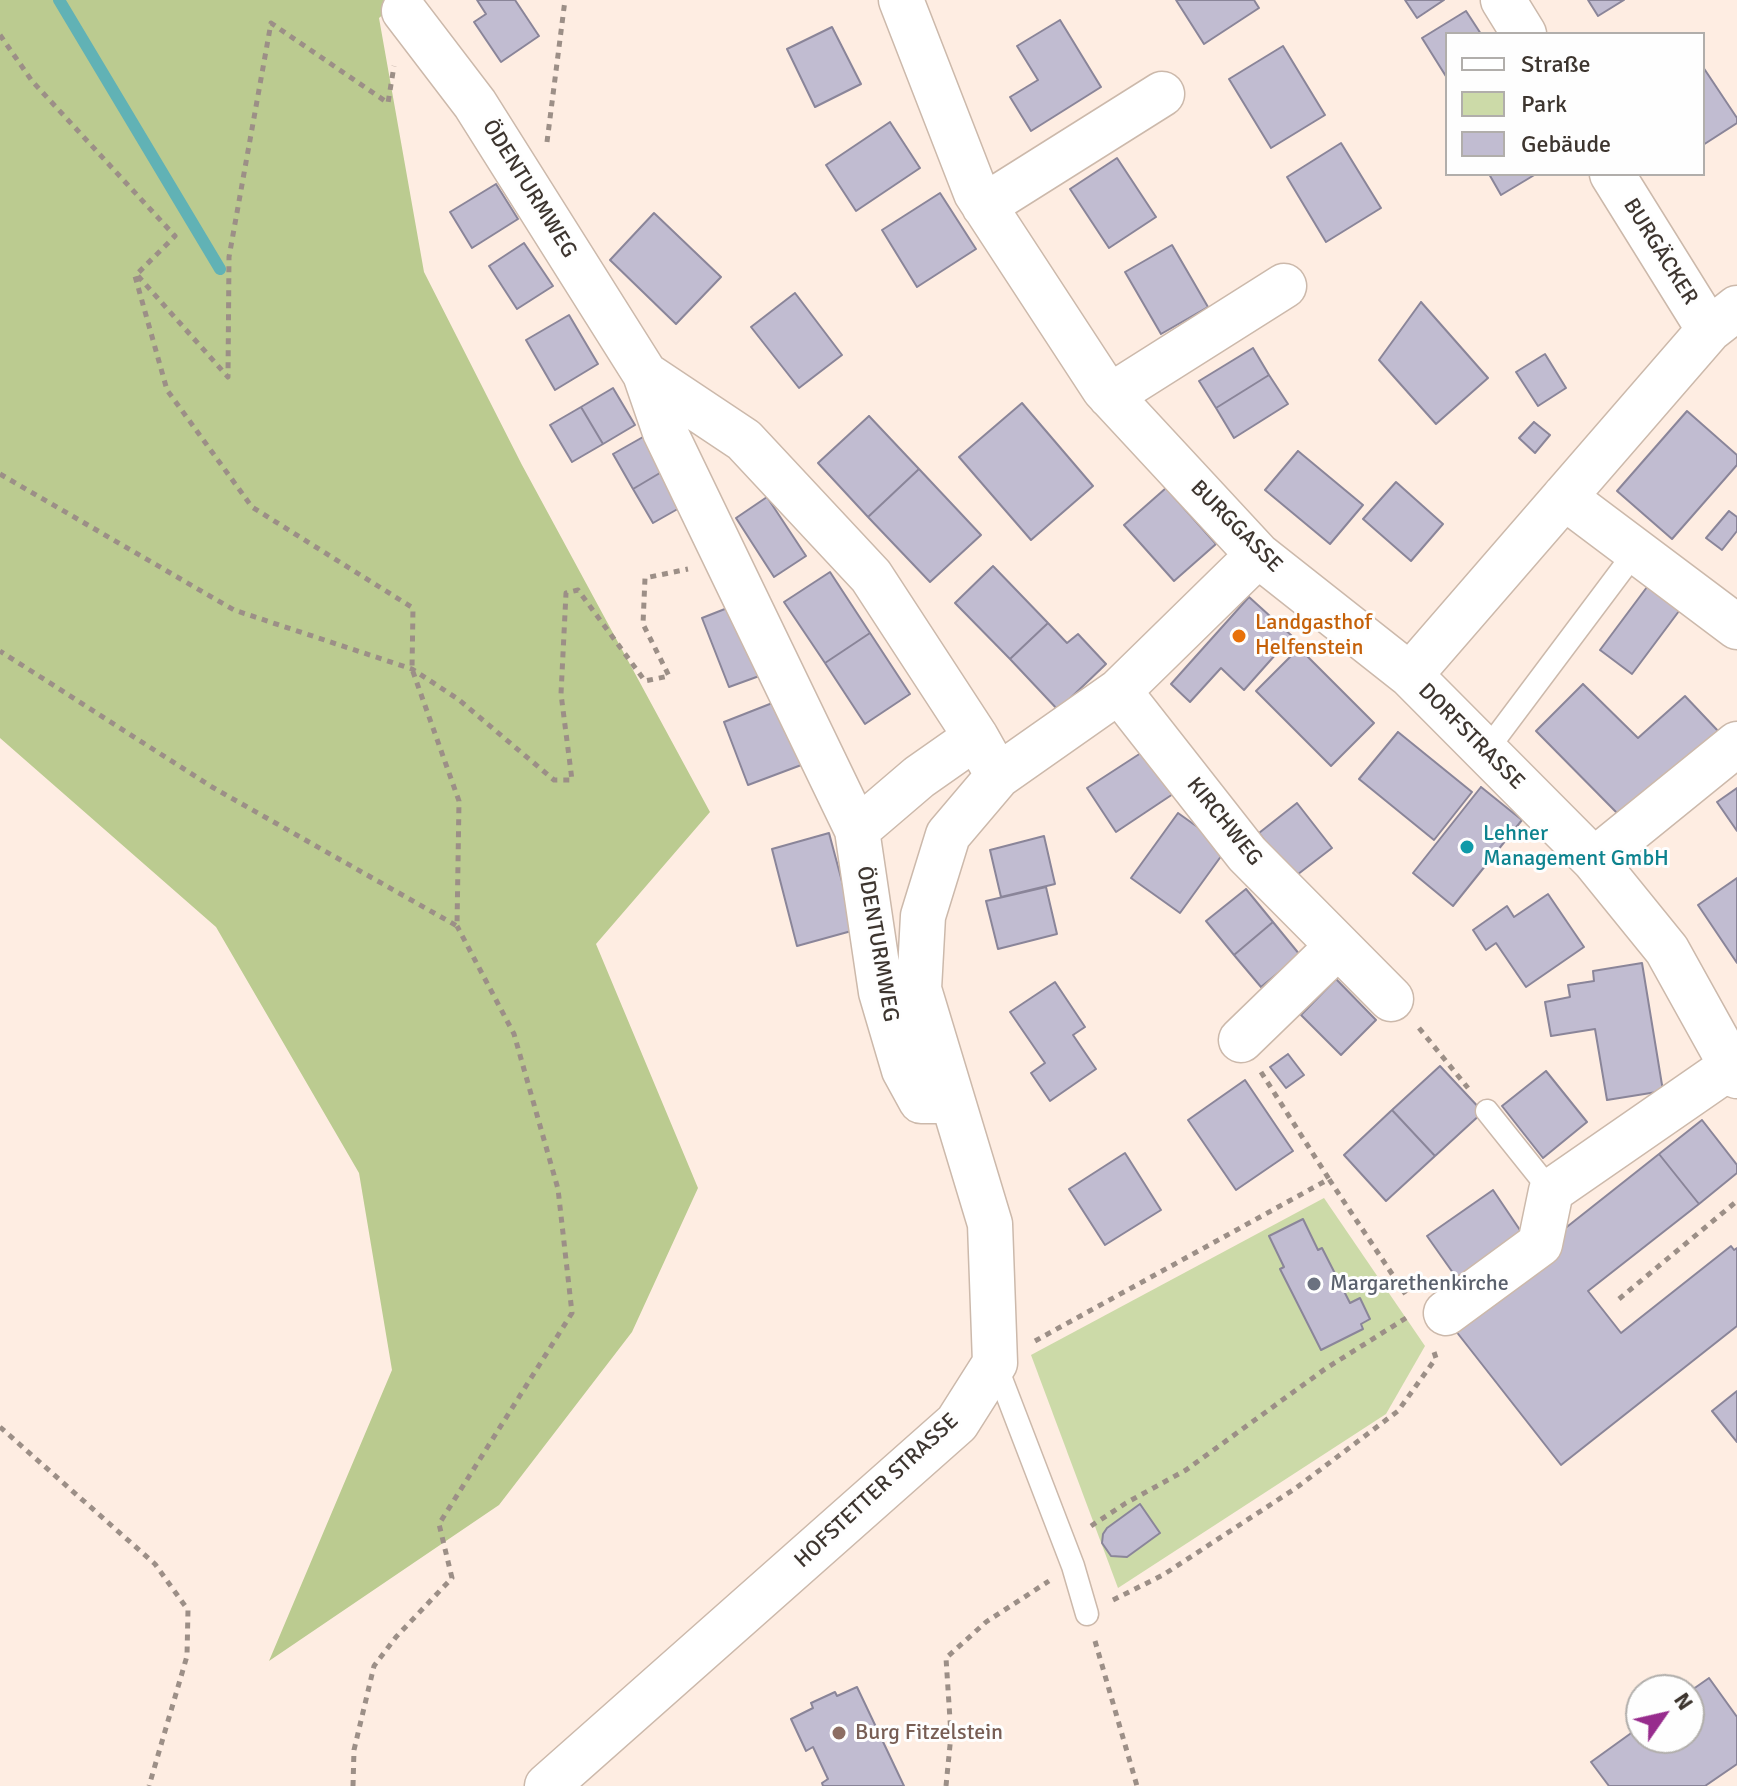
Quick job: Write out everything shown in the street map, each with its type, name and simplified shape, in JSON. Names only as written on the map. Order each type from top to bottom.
[{"type":"street","name":"BURGGASSE","points":[[901,0],[976,193],[1110,396],[1258,555],[1410,675]]},
{"type":"street","points":[[1503,0],[1523,32]]},
{"type":"street","name":"ÖDENTURMWEG","points":[[404,11],[475,104],[645,374],[665,432],[857,830],[881,992],[904,1070],[921,1101],[952,1101],[919,989],[923,916],[948,835],[998,776],[1119,691],[1258,555]]},
{"type":"street","points":[[984,206],[1162,94]]},
{"type":"street","name":"BURGÄCKER","points":[[1614,176],[1723,319]]},
{"type":"street","points":[[1110,396],[1284,286]]},
{"type":"street","name":"DORFSTRASSE","points":[[1723,319],[1410,675],[1594,860],[1667,950],[1733,1072]]},
{"type":"street","name":"ÖDENTURMWEG","points":[[645,374],[744,440],[871,576],[998,776]]},
{"type":"street","points":[[1564,497],[1737,627]]},
{"type":"street","name":"KIRCHWEG","points":[[1119,691],[1247,854],[1391,999]]},
{"type":"street","points":[[857,830],[919,777],[976,737]]},
{"type":"street","points":[[1594,860],[1737,744]]},
{"type":"street","points":[[1241,1040],[1338,946]]},
{"type":"street","points":[[1429,1316],[1540,1244],[1551,1191],[1733,1072]]},
{"type":"street","points":[[952,1101],[990,1224],[1011,1354]]},
{"type":"street","name":"HOFSTETTER STRASSE","points":[[547,1786],[957,1423],[1011,1354]]},
{"type":"lane","points":[[1486,751],[1636,551]]},
{"type":"lane","points":[[1487,1111],[1551,1191]]},
{"type":"lane","points":[[1011,1354],[1087,1614]]},
{"type":"path","points":[[539,207],[565,0]]},
{"type":"path","points":[[136,275],[228,377],[229,257],[271,23],[388,103],[404,11]]},
{"type":"path","points":[[0,35],[32,81],[175,236],[136,275]]},
{"type":"path","points":[[136,275],[167,390],[252,507],[413,608],[412,669],[459,801],[457,926],[514,1034],[558,1189],[572,1313],[439,1524],[452,1578],[396,1637],[374,1666],[354,1750],[353,1786]]},
{"type":"path","points":[[0,474],[234,610],[412,669],[458,699],[554,780],[572,780],[561,694],[566,593],[578,590],[645,681],[669,676],[643,624],[645,578],[698,568],[720,549]]},
{"type":"path","points":[[0,651],[212,787],[457,926]]},
{"type":"path","points":[[1391,999],[1487,1111]]},
{"type":"path","points":[[1137,1786],[1087,1614],[1163,1575],[1296,1488],[1398,1411],[1436,1358],[1429,1316],[1329,1179],[1241,1040]]},
{"type":"path","points":[[1011,1354],[1329,1179]]},
{"type":"path","points":[[1619,1299],[1737,1201]]},
{"type":"path","points":[[1065,1544],[1126,1503],[1186,1470],[1325,1369],[1429,1316]]},
{"type":"path","points":[[0,1427],[155,1564],[188,1610],[187,1656],[149,1786]]},
{"type":"path","points":[[946,1786],[951,1735],[946,1658],[986,1622],[1073,1566]]},
{"type":"green space","points":[[0,0],[400,0],[379,18],[424,272],[522,465],[710,812],[596,944],[698,1188],[632,1332],[499,1505],[269,1661],[392,1370],[359,1173],[216,927],[0,738]]},
{"type":"green space","points":[[1324,1198],[1425,1346],[1386,1414],[1118,1588],[1031,1355]]},
{"type":"building","points":[[477,0],[515,0],[539,36],[501,62],[474,22],[486,14]]},
{"type":"building","points":[[1176,0],[1254,0],[1259,8],[1204,44]]},
{"type":"building","points":[[1405,0],[1444,0],[1417,18]]},
{"type":"building","points":[[1588,0],[1624,0],[1598,16]]},
{"type":"building","points":[[1466,11],[1480,32],[1445,32],[1445,75],[1422,38]]},
{"type":"building","points":[[1060,20],[1101,87],[1031,131],[1010,97],[1038,80],[1017,46]]},
{"type":"building","points":[[832,27],[861,84],[815,107],[787,49]]},
{"type":"building","points":[[1283,46],[1325,115],[1271,148],[1229,79]]},
{"type":"building","points":[[1705,70],[1737,118],[1737,123],[1705,144]]},
{"type":"building","points":[[890,122],[920,168],[856,211],[826,165]]},
{"type":"building","points":[[1341,143],[1381,208],[1326,242],[1287,177]]},
{"type":"building","points":[[1117,158],[1156,217],[1109,248],[1070,189]]},
{"type":"building","points":[[1490,176],[1533,176],[1501,195]]},
{"type":"building","points":[[496,184],[518,219],[472,248],[450,212]]},
{"type":"building","points":[[940,193],[976,249],[917,287],[882,230]]},
{"type":"building","points":[[654,213],[721,277],[676,324],[610,260]]},
{"type":"building","points":[[524,243],[553,286],[517,309],[489,266]]},
{"type":"building","points":[[1172,245],[1208,307],[1161,334],[1125,272]]},
{"type":"building","points":[[795,293],[842,355],[799,388],[751,327]]},
{"type":"building","points":[[1421,302],[1488,378],[1436,424],[1379,360]]},
{"type":"building","points":[[569,315],[598,364],[555,390],[526,340]]},
{"type":"building","points":[[1253,348],[1269,375],[1216,408],[1199,381]]},
{"type":"building","points":[[1545,354],[1566,388],[1538,406],[1516,372]]},
{"type":"building","points":[[1269,375],[1288,404],[1234,438],[1216,408]]},
{"type":"building","points":[[613,388],[635,425],[603,444],[581,407]]},
{"type":"building","points":[[1022,403],[1093,486],[1031,540],[959,457]]},
{"type":"building","points":[[581,407],[603,444],[572,462],[550,425]]},
{"type":"building","points":[[1687,411],[1737,455],[1737,465],[1672,539],[1617,491]]},
{"type":"building","points":[[869,416],[919,469],[868,517],[818,463]]},
{"type":"building","points":[[1534,422],[1550,435],[1535,453],[1519,438]]},
{"type":"building","points":[[650,433],[670,467],[633,489],[613,454]]},
{"type":"building","points":[[1298,451],[1363,505],[1330,544],[1265,490]]},
{"type":"building","points":[[670,467],[690,502],[653,523],[633,489]]},
{"type":"building","points":[[919,469],[981,535],[930,582],[868,517]]},
{"type":"building","points":[[1396,482],[1443,524],[1411,561],[1363,519]]},
{"type":"building","points":[[1166,488],[1216,544],[1174,581],[1124,525]]},
{"type":"building","points":[[767,497],[806,556],[774,577],[736,518]]},
{"type":"building","points":[[1729,511],[1737,517],[1737,531],[1722,550],[1706,538]]},
{"type":"building","points":[[993,566],[1048,623],[1010,659],[955,603]]},
{"type":"building","points":[[830,572],[870,633],[825,663],[784,602]]},
{"type":"building","points":[[1653,579],[1685,603],[1632,674],[1600,650]]},
{"type":"building","points":[[1249,597],[1292,636],[1244,690],[1221,668],[1190,702],[1171,684]]},
{"type":"building","points":[[735,605],[762,675],[729,687],[702,618]]},
{"type":"building","points":[[1048,623],[1067,643],[1078,634],[1106,664],[1058,710],[1010,659]]},
{"type":"building","points":[[870,633],[910,694],[865,724],[825,663]]},
{"type":"building","points":[[1299,648],[1374,723],[1331,766],[1256,691]]},
{"type":"building","points":[[1583,684],[1638,738],[1685,696],[1719,732],[1618,814],[1536,731]]},
{"type":"building","points":[[780,700],[804,764],[748,785],[724,722]]},
{"type":"building","points":[[1398,732],[1472,792],[1434,840],[1359,779]]},
{"type":"building","points":[[1144,751],[1173,794],[1116,832],[1087,788]]},
{"type":"building","name":"Lehner Management GmbH","points":[[1481,787],[1522,820],[1453,906],[1413,873]]},
{"type":"building","points":[[1737,788],[1737,831],[1717,802]]},
{"type":"building","points":[[1297,803],[1332,848],[1293,878],[1259,833]]},
{"type":"building","points":[[1178,813],[1227,848],[1180,913],[1131,878]]},
{"type":"building","points":[[829,833],[855,930],[797,946],[772,849]]},
{"type":"building","points":[[1044,836],[1055,884],[1001,897],[990,850]]},
{"type":"building","points":[[1737,878],[1737,963],[1698,905]]},
{"type":"building","points":[[1046,887],[1057,934],[998,949],[986,901]]},
{"type":"building","points":[[1246,889],[1273,922],[1234,955],[1206,921]]},
{"type":"building","points":[[1548,894],[1584,947],[1526,987],[1496,943],[1486,950],[1473,930],[1507,906],[1514,917]]},
{"type":"building","points":[[1273,922],[1300,955],[1261,987],[1234,955]]},
{"type":"building","points":[[1642,963],[1663,1091],[1607,1100],[1595,1029],[1551,1036],[1545,1002],[1570,997],[1568,985],[1594,981],[1593,971]]},
{"type":"building","points":[[1336,979],[1376,1020],[1341,1055],[1301,1015]]},
{"type":"building","points":[[1055,982],[1085,1027],[1073,1035],[1096,1069],[1050,1101],[1031,1073],[1045,1063],[1010,1012]]},
{"type":"building","points":[[1288,1054],[1304,1075],[1286,1088],[1270,1067]]},
{"type":"building","points":[[1440,1066],[1483,1112],[1435,1156],[1392,1110]]},
{"type":"building","points":[[1546,1071],[1587,1122],[1543,1158],[1502,1106]]},
{"type":"building","points":[[1245,1080],[1293,1151],[1236,1190],[1188,1120]]},
{"type":"building","points":[[1392,1110],[1435,1156],[1386,1201],[1344,1155]]},
{"type":"building","points":[[1702,1120],[1737,1165],[1737,1173],[1699,1204],[1659,1154]]},
{"type":"building","points":[[1125,1153],[1161,1210],[1105,1245],[1069,1189]]},
{"type":"building","points":[[1659,1154],[1699,1204],[1588,1291],[1621,1333],[1731,1246],[1734,1250],[1737,1248],[1737,1326],[1561,1465],[1448,1321]]},
{"type":"building","points":[[1493,1190],[1528,1242],[1463,1287],[1427,1236]]},
{"type":"building","name":"Margarethenkirche","points":[[1303,1219],[1318,1250],[1322,1248],[1350,1303],[1360,1298],[1370,1319],[1361,1324],[1363,1329],[1321,1350],[1280,1269],[1284,1267],[1269,1236]]},
{"type":"building","points":[[1737,1391],[1737,1442],[1712,1411]]},
{"type":"building","points":[[1140,1504],[1160,1533],[1127,1557],[1111,1556],[1102,1543],[1103,1534]]},
{"type":"building","points":[[1709,1678],[1737,1717],[1737,1764],[1705,1786],[1609,1786],[1591,1762],[1625,1738],[1625,1754],[1705,1754],[1705,1681]]},
{"type":"building","name":"Burg Fitzelstein","points":[[857,1687],[904,1786],[823,1786],[822,1783],[828,1779],[813,1747],[806,1751],[791,1719],[813,1708],[811,1703],[835,1692],[837,1696]]},
{"type":"waterway","points":[[59,0],[220,269]]},
{"type":"place","name":"Landgasthof Helfenstein","points":[[1239,636]]},
{"type":"place","name":"Lehner Management GmbH","points":[[1467,847]]},
{"type":"place","name":"Margarethenkirche","points":[[1314,1284]]},
{"type":"place","name":"Burg Fitzelstein","points":[[839,1733]]}]
